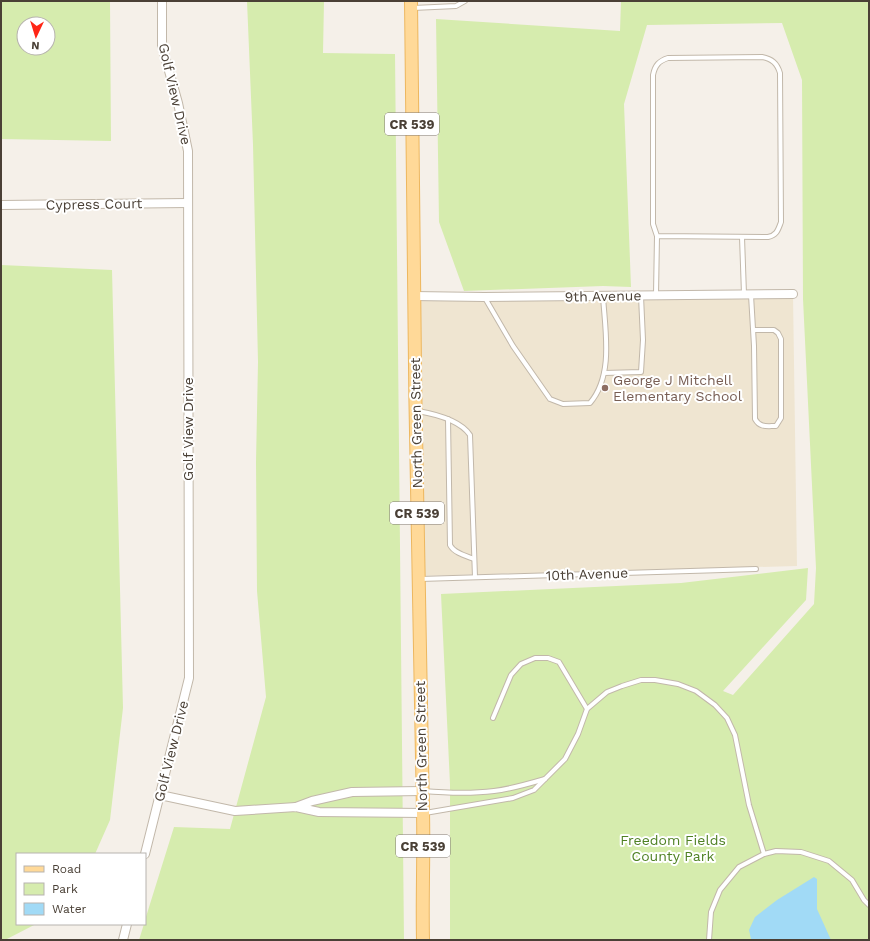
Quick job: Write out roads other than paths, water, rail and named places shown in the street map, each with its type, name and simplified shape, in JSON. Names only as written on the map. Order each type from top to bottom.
[{"type":"main road","name":"North Green Street","points":[[411,4],[413,296],[423,813],[423,940]]},
{"type":"street","name":"Golf View Drive","points":[[145,853],[189,678],[188,151],[178,103],[162,46],[162,1]]},
{"type":"street","name":"Cypress Court","points":[[1,205],[188,203]]},
{"type":"street","name":"9th Avenue","points":[[413,296],[484,297],[793,294]]},
{"type":"street","points":[[296,808],[312,801],[352,792],[422,791]]},
{"type":"street","points":[[160,795],[235,811],[296,808],[318,812],[423,813]]},
{"type":"street","points":[[123,940],[127,925]]},
{"type":"lane","points":[[411,4],[456,6],[465,1]]},
{"type":"lane","points":[[656,295],[657,236],[653,224],[655,66],[668,58],[762,57],[775,61],[780,73],[782,222],[778,231],[773,236],[768,237],[657,236]]},
{"type":"lane","points":[[742,237],[747,295],[753,330],[756,419],[758,424],[762,426],[776,426],[781,418],[781,339],[778,333],[774,330],[753,330]]},
{"type":"lane","points":[[484,297],[513,346],[550,399],[564,404],[590,403],[597,394],[604,373],[606,361],[603,296]]},
{"type":"lane","points":[[604,373],[641,372],[643,340],[641,296]]},
{"type":"lane","points":[[416,411],[433,414],[448,420],[467,430],[472,439],[475,577]]},
{"type":"lane","points":[[448,420],[450,545],[455,551],[474,559]]},
{"type":"lane","name":"10th Avenue","points":[[419,579],[756,569]]},
{"type":"lane","points":[[493,718],[511,675],[521,664],[535,658],[548,658],[559,662],[587,708]]},
{"type":"lane","points":[[423,813],[513,798],[534,790],[565,759],[578,734],[587,708],[607,692],[641,680],[678,684],[696,691],[715,705],[727,718],[735,735],[749,805],[764,854]]},
{"type":"lane","points":[[422,791],[474,793],[521,786],[545,779]]},
{"type":"lane","points":[[709,940],[711,912],[720,890],[739,867],[764,854],[776,851],[801,852],[829,861],[852,880],[864,900],[869,904]]},
{"type":"water","points":[[814,877],[817,879],[817,909],[831,940],[751,939],[749,930],[755,917],[777,900]]},
{"type":"place","name":"George J Mitchell Elementary School","points":[[605,388]]},
{"type":"park label","name":"Freedom Fields County Park","points":[[673,848]]}]
